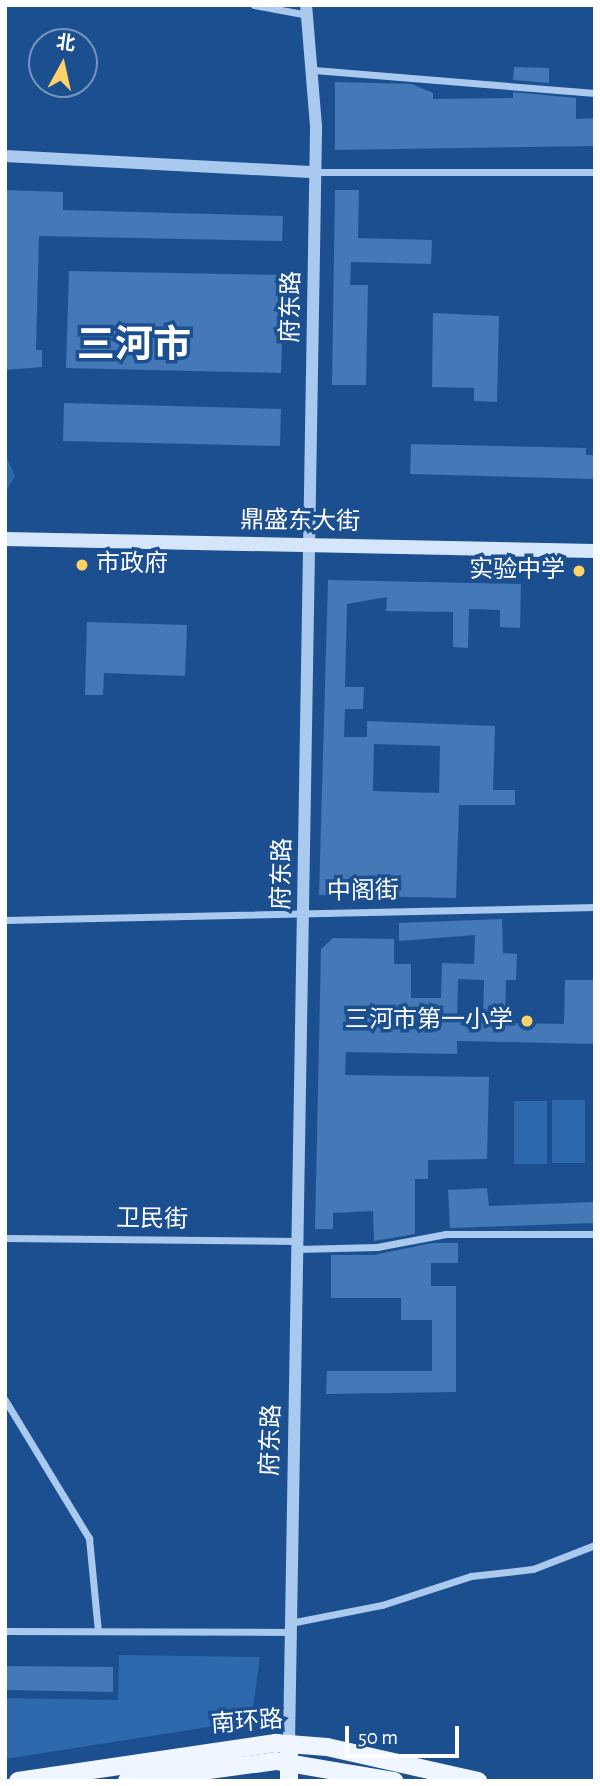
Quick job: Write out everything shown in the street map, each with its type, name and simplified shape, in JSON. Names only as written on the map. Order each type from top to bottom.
[{"type":"main road","name":"鼎盛东大街","points":[[5,539],[595,551]]},
{"type":"main road","name":"南环路","points":[[18,1781],[188,1752],[289,1753],[478,1781]]},
{"type":"main road","name":"南环路","points":[[127,1781],[289,1753],[394,1781]]},
{"type":"main road","points":[[289,1753],[289,1781]]},
{"type":"street","points":[[254,5],[307,10]]},
{"type":"street","name":"府东路","points":[[289,1753],[287,1628],[297,1245],[315,172],[314,71],[307,10]]},
{"type":"street","points":[[314,71],[595,93]]},
{"type":"street","points":[[5,156],[315,172],[595,172]]},
{"type":"street","name":"中阁街","points":[[5,920],[595,907]]},
{"type":"street","name":"卫民街","points":[[5,1238],[377,1247],[446,1234],[595,1234]]},
{"type":"street","points":[[5,1400],[89,1538],[98,1631]]},
{"type":"street","points":[[5,1631],[287,1628],[382,1605],[471,1576],[534,1569],[595,1545]]},
{"type":"shaded area","points":[[5,453],[15,476],[5,493]]},
{"type":"shaded area","points":[[552,1100],[585,1100],[585,1163],[552,1163]]},
{"type":"shaded area","points":[[514,1101],[547,1101],[547,1164],[514,1164]]},
{"type":"shaded area","points":[[119,1655],[260,1657],[252,1714],[247,1721],[5,1759],[5,1698],[118,1700]]},
{"type":"building","points":[[514,67],[549,68],[549,83],[513,80]]},
{"type":"building","points":[[335,82],[412,84],[433,93],[433,99],[513,98],[513,92],[576,98],[576,119],[595,118],[595,146],[335,150]]},
{"type":"building","points":[[5,190],[63,192],[63,210],[283,216],[282,241],[39,236],[36,350],[42,350],[42,367],[5,370]]},
{"type":"building","points":[[335,190],[359,190],[358,238],[432,240],[431,264],[351,262],[350,285],[368,285],[366,385],[332,385]]},
{"type":"building","points":[[69,271],[284,275],[281,373],[66,368]]},
{"type":"building","points":[[433,313],[499,316],[497,402],[474,401],[474,388],[432,387]]},
{"type":"building","points":[[64,403],[281,409],[280,446],[63,441]]},
{"type":"building","points":[[411,444],[586,448],[586,455],[595,455],[595,479],[410,474]]},
{"type":"building","points":[[328,580],[521,584],[520,628],[500,627],[500,610],[469,609],[468,648],[453,647],[453,612],[386,611],[387,597],[347,604],[345,687],[364,687],[363,709],[345,709],[344,737],[367,737],[367,721],[495,726],[493,790],[515,790],[515,805],[459,805],[456,898],[319,895]],"holes":[[[374,744],[440,746],[439,793],[373,791]]]},
{"type":"building","points":[[87,622],[187,625],[185,676],[104,673],[103,695],[85,695]]},
{"type":"building","points":[[502,919],[503,953],[517,954],[516,980],[506,980],[505,1023],[564,1024],[565,980],[595,980],[595,1044],[457,1041],[457,1054],[346,1052],[345,1075],[489,1077],[487,1159],[428,1160],[428,1179],[415,1179],[415,1234],[374,1241],[373,1211],[333,1213],[333,1229],[315,1229],[321,949],[333,938],[394,939],[394,964],[411,964],[411,998],[441,998],[442,963],[474,964],[475,935],[399,941],[399,923]],"holes":[[[458,979],[484,980],[483,1022],[457,1022]]]},
{"type":"building","points":[[487,1188],[489,1206],[595,1202],[595,1223],[450,1228],[448,1190]]},
{"type":"building","points":[[432,1243],[458,1243],[458,1263],[431,1263],[431,1286],[456,1286],[456,1392],[326,1394],[327,1371],[432,1371],[432,1320],[401,1320],[401,1298],[331,1298],[331,1255],[374,1255]]},
{"type":"building","points":[[5,1666],[113,1667],[113,1692],[5,1690]]},
{"type":"place","name":"市政府","points":[[82,565]]},
{"type":"place","name":"实验中学","points":[[579,571]]},
{"type":"place","name":"三河市第一小学","points":[[527,1021]]},
{"type":"district","name":"三河市","points":[[134,347]]}]
